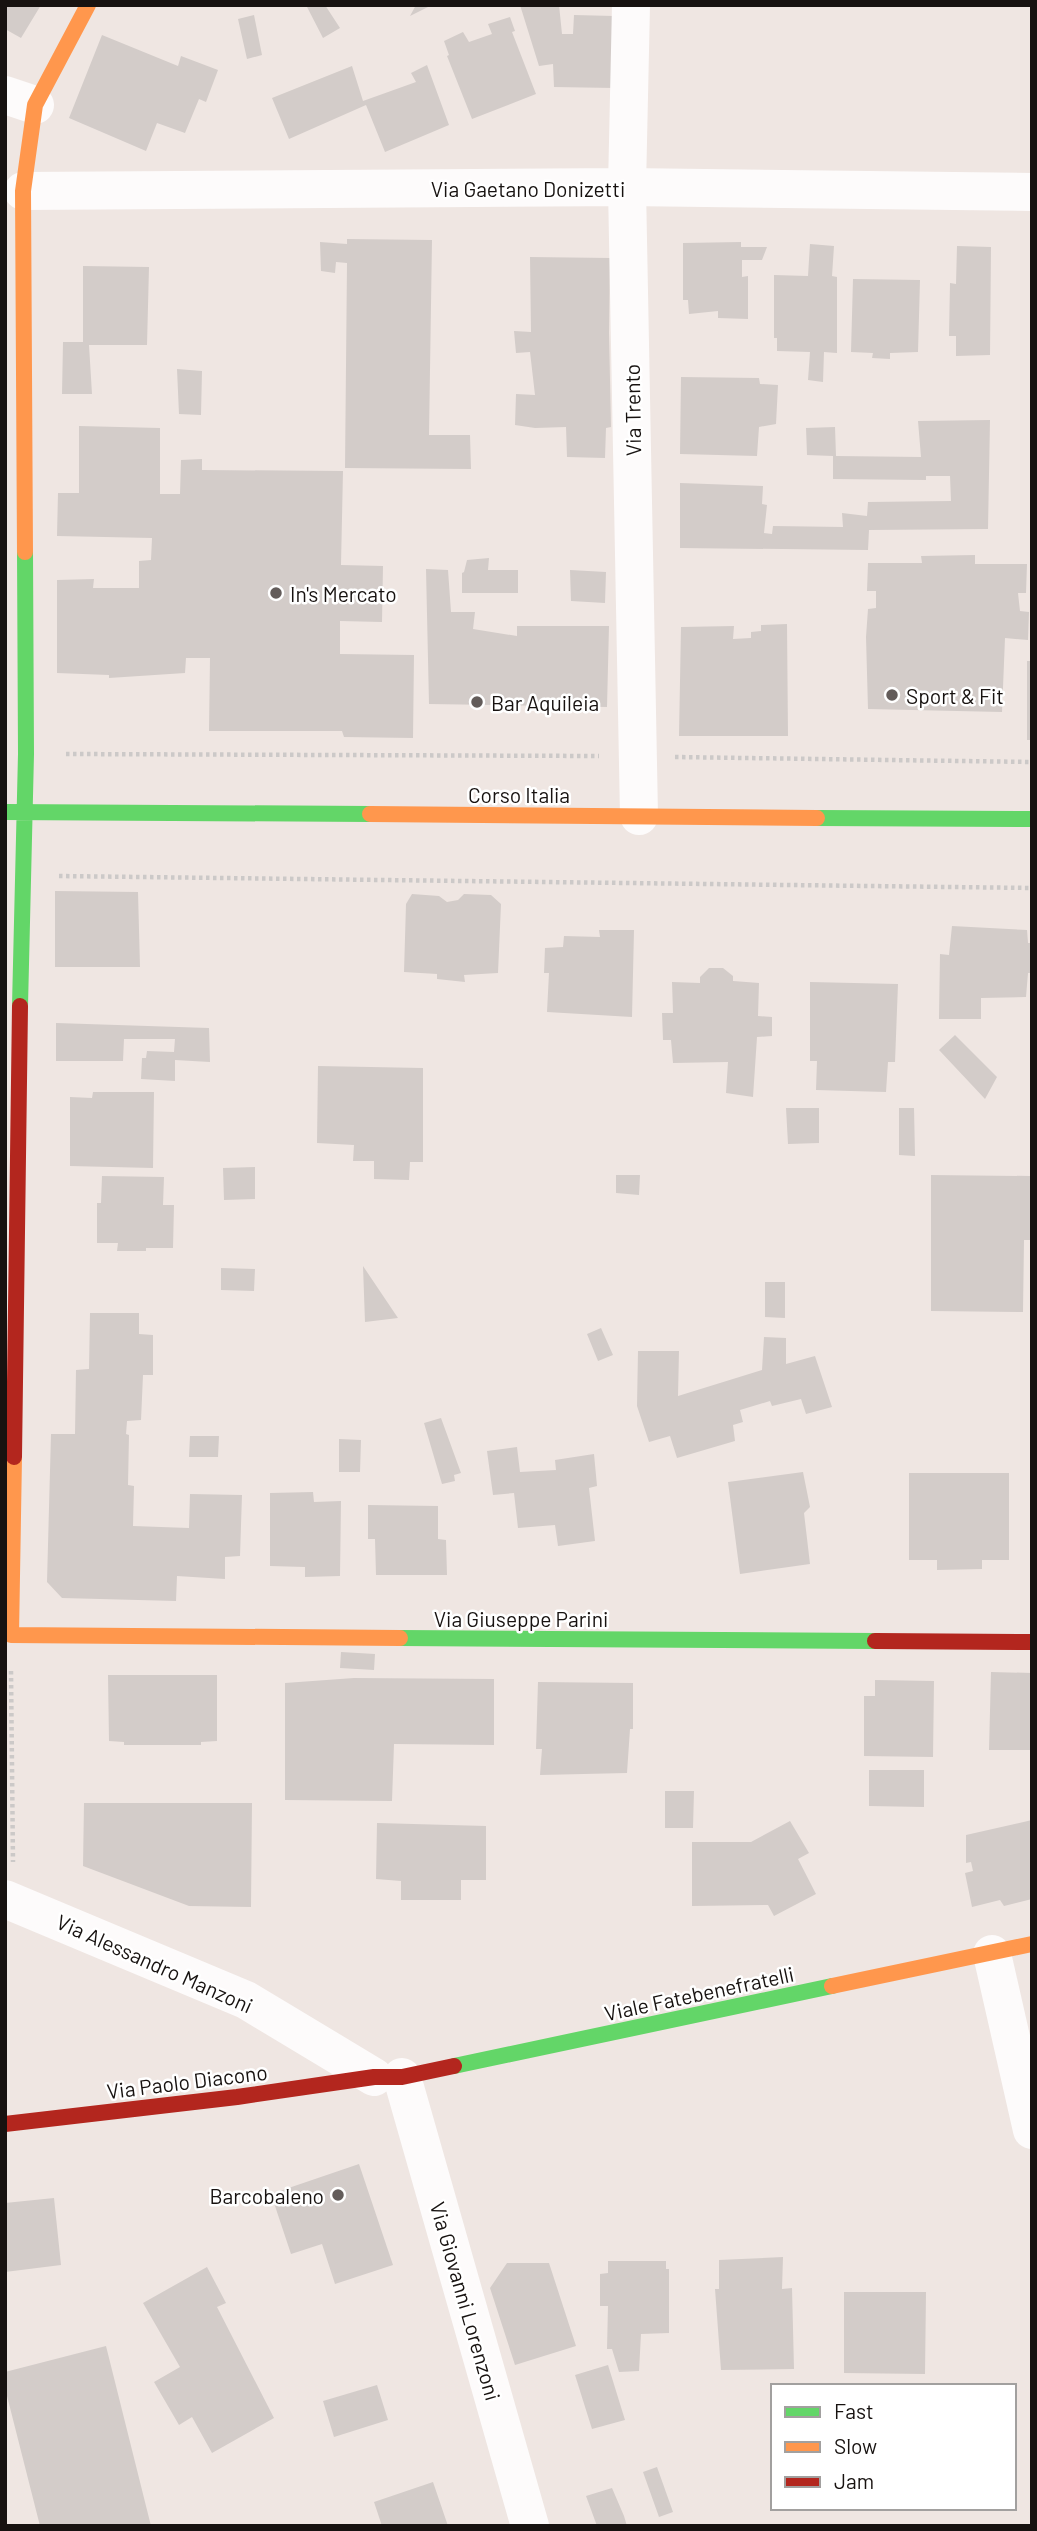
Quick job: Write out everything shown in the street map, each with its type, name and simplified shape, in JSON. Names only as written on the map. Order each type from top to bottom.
[{"type":"street","points":[[11,1635],[26,754],[23,191],[20,100],[88,5]]},
{"type":"street","name":"Via Trento","points":[[631,5],[627,187],[639,816]]},
{"type":"street","name":"Via Gaetano Donizetti","points":[[23,191],[627,187],[1032,192]]},
{"type":"street","name":"Corso Italia","points":[[5,812],[1032,819]]},
{"type":"street","name":"Via Giuseppe Parini","points":[[11,1635],[1032,1642]]},
{"type":"street","name":"Via Alessandro Manzoni","points":[[9,1900],[246,2000],[388,2077]]},
{"type":"street","name":"Viale Fatebenefratelli","points":[[388,2077],[1032,1944]]},
{"type":"street","points":[[992,1954],[1032,2130]]},
{"type":"street","name":"Via Paolo Diacono","points":[[5,2124],[388,2077]]},
{"type":"street","name":"Via Giovanni Lorenzoni","points":[[388,2077],[530,2526]]},
{"type":"path","name":"Corso Italia","points":[[64,754],[603,756]]},
{"type":"path","points":[[685,757],[1032,762]]},
{"type":"path","points":[[61,876],[1032,888]]},
{"type":"path","points":[[9,1900],[11,1635]]},
{"type":"building","points":[[5,5],[41,5],[21,38],[5,29]]},
{"type":"building","points":[[306,5],[325,5],[340,28],[323,38]]},
{"type":"building","points":[[416,5],[432,5],[410,16]]},
{"type":"building","points":[[520,5],[559,5],[562,34],[573,34],[574,15],[614,16],[614,88],[554,87],[553,64],[539,66]]},
{"type":"building","points":[[254,15],[262,55],[247,59],[238,19]]},
{"type":"building","points":[[510,17],[515,31],[512,32],[536,94],[472,119],[447,56],[449,55],[444,41],[463,32],[469,42],[492,34],[488,24]]},
{"type":"building","points":[[102,35],[178,66],[181,56],[218,70],[206,102],[199,99],[185,133],[157,123],[146,151],[69,118]]},
{"type":"building","points":[[427,65],[449,125],[385,152],[366,105],[289,139],[272,98],[352,66],[363,101],[416,82],[411,73]]},
{"type":"building","points":[[347,239],[432,240],[429,435],[470,435],[471,469],[345,468],[347,263],[336,262],[335,273],[321,271],[320,242],[347,244]]},
{"type":"building","points":[[741,242],[741,247],[767,247],[762,260],[742,260],[742,277],[748,276],[748,319],[718,318],[718,311],[689,314],[688,300],[683,300],[683,243]]},
{"type":"building","points":[[810,244],[834,246],[832,276],[837,277],[837,353],[824,352],[823,382],[808,380],[810,352],[777,351],[777,338],[774,338],[774,275],[808,276]]},
{"type":"building","points":[[957,246],[991,247],[990,355],[956,356],[956,336],[949,336],[950,283],[956,284]]},
{"type":"building","points":[[530,257],[610,258],[611,427],[606,428],[605,458],[567,457],[566,427],[535,428],[515,425],[516,394],[535,395],[530,352],[516,353],[514,331],[531,332]]},
{"type":"building","points":[[83,266],[149,267],[147,345],[89,345],[92,394],[62,394],[63,342],[83,342]]},
{"type":"building","points":[[853,279],[920,280],[918,352],[890,353],[890,359],[872,358],[873,353],[851,352]]},
{"type":"building","points":[[177,369],[202,371],[201,415],[179,414]]},
{"type":"building","points":[[681,377],[759,378],[760,384],[778,385],[776,424],[759,427],[757,456],[680,454]]},
{"type":"building","points":[[990,420],[988,529],[869,530],[868,550],[680,548],[680,483],[763,486],[762,504],[767,505],[764,533],[772,534],[773,526],[843,527],[842,513],[867,516],[868,502],[951,501],[950,476],[926,476],[926,480],[833,479],[833,456],[807,455],[806,428],[835,427],[836,456],[921,457],[918,421]]},
{"type":"building","points":[[79,426],[160,428],[160,494],[180,494],[181,460],[202,459],[202,470],[343,471],[341,565],[383,566],[382,622],[340,621],[340,654],[414,655],[413,738],[344,737],[342,731],[209,731],[210,658],[186,658],[185,673],[109,678],[109,675],[57,673],[57,580],[94,579],[93,588],[139,588],[139,561],[151,560],[152,538],[57,536],[58,493],[79,493]]},
{"type":"building","points":[[975,555],[975,564],[1027,564],[1026,593],[1018,593],[1020,611],[1029,612],[1028,640],[1005,638],[1002,712],[868,709],[866,637],[868,609],[876,608],[876,591],[867,591],[868,563],[922,563],[921,556]]},
{"type":"building","points":[[489,558],[488,570],[518,570],[518,593],[462,593],[462,573],[467,560]]},
{"type":"building","points":[[426,569],[448,570],[451,612],[475,612],[473,629],[517,636],[517,626],[609,626],[607,707],[429,704]]},
{"type":"building","points":[[570,570],[606,572],[605,603],[571,601]]},
{"type":"building","points":[[787,624],[788,736],[679,736],[681,627],[734,626],[733,639],[751,638],[751,632],[761,631],[761,625]]},
{"type":"building","points":[[1027,661],[1032,661],[1032,740],[1027,740]]},
{"type":"building","points":[[55,891],[138,892],[140,967],[55,967]]},
{"type":"building","points":[[412,894],[439,896],[447,902],[458,900],[464,894],[491,895],[501,904],[498,973],[464,975],[465,982],[437,979],[437,974],[404,972],[406,904]]},
{"type":"building","points":[[952,926],[1027,930],[1028,943],[1032,943],[1032,973],[1028,973],[1026,997],[981,998],[981,1019],[939,1019],[940,954],[949,955]]},
{"type":"building","points":[[599,930],[634,930],[632,1017],[547,1012],[549,973],[544,973],[545,948],[563,947],[564,936],[600,937]]},
{"type":"building","points":[[709,968],[723,968],[733,976],[733,981],[759,983],[758,1016],[772,1017],[772,1036],[757,1037],[753,1097],[726,1093],[728,1062],[673,1063],[671,1040],[663,1040],[662,1013],[673,1013],[672,982],[700,983],[700,977]]},
{"type":"building","points":[[810,982],[898,984],[895,1062],[888,1062],[886,1092],[816,1090],[817,1061],[810,1061]]},
{"type":"building","points":[[56,1023],[209,1028],[210,1062],[175,1060],[175,1081],[141,1079],[142,1058],[146,1058],[147,1051],[174,1052],[175,1039],[124,1039],[123,1061],[56,1061]]},
{"type":"building","points":[[955,1035],[997,1077],[985,1099],[939,1050]]},
{"type":"building","points":[[318,1066],[423,1068],[423,1162],[410,1162],[409,1180],[374,1179],[374,1161],[353,1161],[354,1145],[317,1143]]},
{"type":"building","points":[[93,1092],[154,1092],[153,1168],[70,1166],[70,1097],[92,1098]]},
{"type":"building","points":[[786,1108],[819,1108],[819,1143],[788,1144]]},
{"type":"building","points":[[899,1108],[914,1108],[915,1156],[899,1155]]},
{"type":"building","points":[[255,1167],[255,1199],[224,1200],[223,1168]]},
{"type":"building","points":[[616,1175],[640,1175],[639,1195],[616,1193]]},
{"type":"building","points":[[931,1175],[1030,1176],[1031,1240],[1024,1240],[1023,1312],[931,1311]]},
{"type":"building","points":[[102,1176],[164,1177],[163,1205],[174,1205],[173,1248],[117,1251],[118,1243],[97,1243],[97,1203],[101,1203]]},
{"type":"building","points":[[363,1266],[398,1318],[365,1322]]},
{"type":"building","points":[[221,1268],[255,1269],[254,1291],[221,1290]]},
{"type":"building","points":[[765,1282],[785,1282],[785,1318],[765,1317]]},
{"type":"building","points":[[90,1313],[139,1313],[139,1334],[153,1335],[153,1375],[143,1375],[141,1420],[127,1421],[128,1485],[134,1486],[133,1526],[189,1528],[190,1494],[242,1495],[240,1556],[225,1557],[225,1579],[177,1576],[176,1601],[62,1598],[47,1582],[51,1434],[75,1434],[76,1370],[89,1369]]},
{"type":"building","points":[[601,1328],[613,1355],[598,1361],[587,1334]]},
{"type":"building","points":[[764,1337],[786,1338],[786,1364],[815,1356],[832,1407],[806,1414],[801,1399],[772,1406],[770,1401],[740,1410],[743,1422],[733,1425],[735,1441],[677,1458],[670,1436],[649,1442],[637,1406],[638,1351],[679,1351],[678,1396],[762,1370]]},
{"type":"building","points":[[441,1418],[461,1473],[454,1475],[455,1481],[442,1484],[424,1423]]},
{"type":"building","points":[[190,1436],[219,1436],[218,1457],[189,1457]]},
{"type":"building","points":[[339,1439],[361,1440],[360,1472],[339,1472]]},
{"type":"building","points":[[517,1447],[520,1472],[556,1470],[555,1460],[594,1454],[597,1486],[589,1488],[595,1541],[558,1546],[555,1525],[518,1528],[514,1493],[493,1495],[487,1451]]},
{"type":"building","points":[[803,1472],[810,1507],[804,1513],[810,1564],[740,1574],[728,1482]]},
{"type":"building","points":[[909,1473],[1009,1473],[1009,1560],[982,1560],[982,1569],[937,1570],[937,1560],[909,1560]]},
{"type":"building","points":[[313,1492],[314,1502],[341,1501],[340,1576],[305,1577],[305,1567],[270,1566],[270,1493]]},
{"type":"building","points":[[368,1505],[438,1506],[438,1539],[446,1540],[447,1575],[376,1575],[375,1539],[368,1539]]},
{"type":"building","points":[[341,1652],[375,1654],[374,1670],[340,1668]]},
{"type":"building","points":[[991,1672],[1032,1673],[1032,1750],[989,1750]]},
{"type":"building","points":[[108,1675],[217,1675],[217,1741],[201,1742],[201,1745],[124,1745],[124,1742],[109,1741]]},
{"type":"building","points":[[354,1678],[494,1679],[494,1745],[394,1744],[392,1801],[285,1800],[285,1683]]},
{"type":"building","points":[[875,1680],[934,1681],[933,1757],[864,1756],[864,1696],[875,1696]]},
{"type":"building","points":[[538,1682],[633,1683],[633,1729],[630,1729],[627,1773],[540,1775],[542,1749],[536,1749]]},
{"type":"building","points":[[869,1770],[924,1770],[924,1807],[869,1806]]},
{"type":"building","points":[[665,1791],[694,1791],[693,1828],[665,1828]]},
{"type":"building","points":[[84,1803],[252,1803],[251,1907],[189,1906],[83,1866]]},
{"type":"building","points":[[1032,1820],[1032,1899],[1004,1906],[1000,1900],[972,1907],[965,1873],[973,1871],[971,1862],[966,1863],[966,1835]]},
{"type":"building","points":[[790,1821],[809,1853],[798,1859],[816,1894],[774,1916],[768,1905],[692,1906],[692,1842],[751,1842]]},
{"type":"building","points":[[377,1823],[486,1826],[486,1880],[461,1880],[461,1900],[401,1900],[401,1881],[376,1879]]},
{"type":"building","points":[[359,2164],[393,2265],[335,2284],[322,2244],[291,2254],[271,2194]]},
{"type":"building","points":[[54,2198],[61,2265],[5,2272],[5,2203]]},
{"type":"building","points":[[783,2257],[782,2289],[792,2288],[794,2369],[721,2370],[715,2289],[719,2289],[719,2260]]},
{"type":"building","points":[[608,2261],[666,2261],[666,2269],[669,2269],[669,2333],[641,2334],[639,2371],[619,2372],[612,2349],[607,2349],[608,2306],[600,2306],[600,2274],[608,2273]]},
{"type":"building","points":[[507,2263],[549,2263],[576,2346],[515,2365],[490,2288]]},
{"type":"building","points":[[207,2267],[226,2303],[217,2307],[274,2418],[212,2453],[192,2417],[179,2425],[154,2382],[180,2367],[143,2303]]},
{"type":"building","points":[[844,2292],[926,2292],[925,2374],[844,2373]]},
{"type":"building","points":[[106,2346],[151,2526],[40,2526],[5,2388],[5,2372]]},
{"type":"building","points":[[608,2365],[625,2420],[592,2429],[575,2375]]},
{"type":"building","points":[[377,2385],[388,2420],[334,2437],[323,2401]]},
{"type":"building","points":[[657,2467],[673,2512],[659,2517],[643,2472]]},
{"type":"building","points":[[433,2482],[448,2526],[382,2526],[374,2502]]},
{"type":"building","points":[[612,2488],[627,2526],[597,2526],[586,2496]]},
{"type":"traffic: fast","points":[[20,1006],[26,754],[25,552]]},
{"type":"traffic: fast","points":[[5,812],[370,814]]},
{"type":"traffic: fast","points":[[817,818],[1032,819]]},
{"type":"traffic: fast","points":[[400,1638],[875,1641]]},
{"type":"traffic: fast","points":[[454,2066],[832,1986]]},
{"type":"traffic: slow","points":[[25,552],[23,191],[35,105],[88,5]]},
{"type":"traffic: slow","points":[[370,814],[817,818]]},
{"type":"traffic: slow","points":[[14,1457],[11,1635],[400,1638]]},
{"type":"traffic: slow","points":[[832,1986],[1032,1944]]},
{"type":"traffic: jam","points":[[14,1457],[20,1006]]},
{"type":"traffic: jam","points":[[875,1641],[1032,1642]]},
{"type":"traffic: jam","points":[[5,2124],[237,2097],[374,2077],[402,2077],[454,2066]]},
{"type":"place","name":"In's Mercato","points":[[276,593]]},
{"type":"place","name":"Sport & Fit","points":[[892,695]]},
{"type":"place","name":"Bar Aquileia","points":[[477,702]]},
{"type":"place","name":"Barcobaleno","points":[[338,2195]]}]
